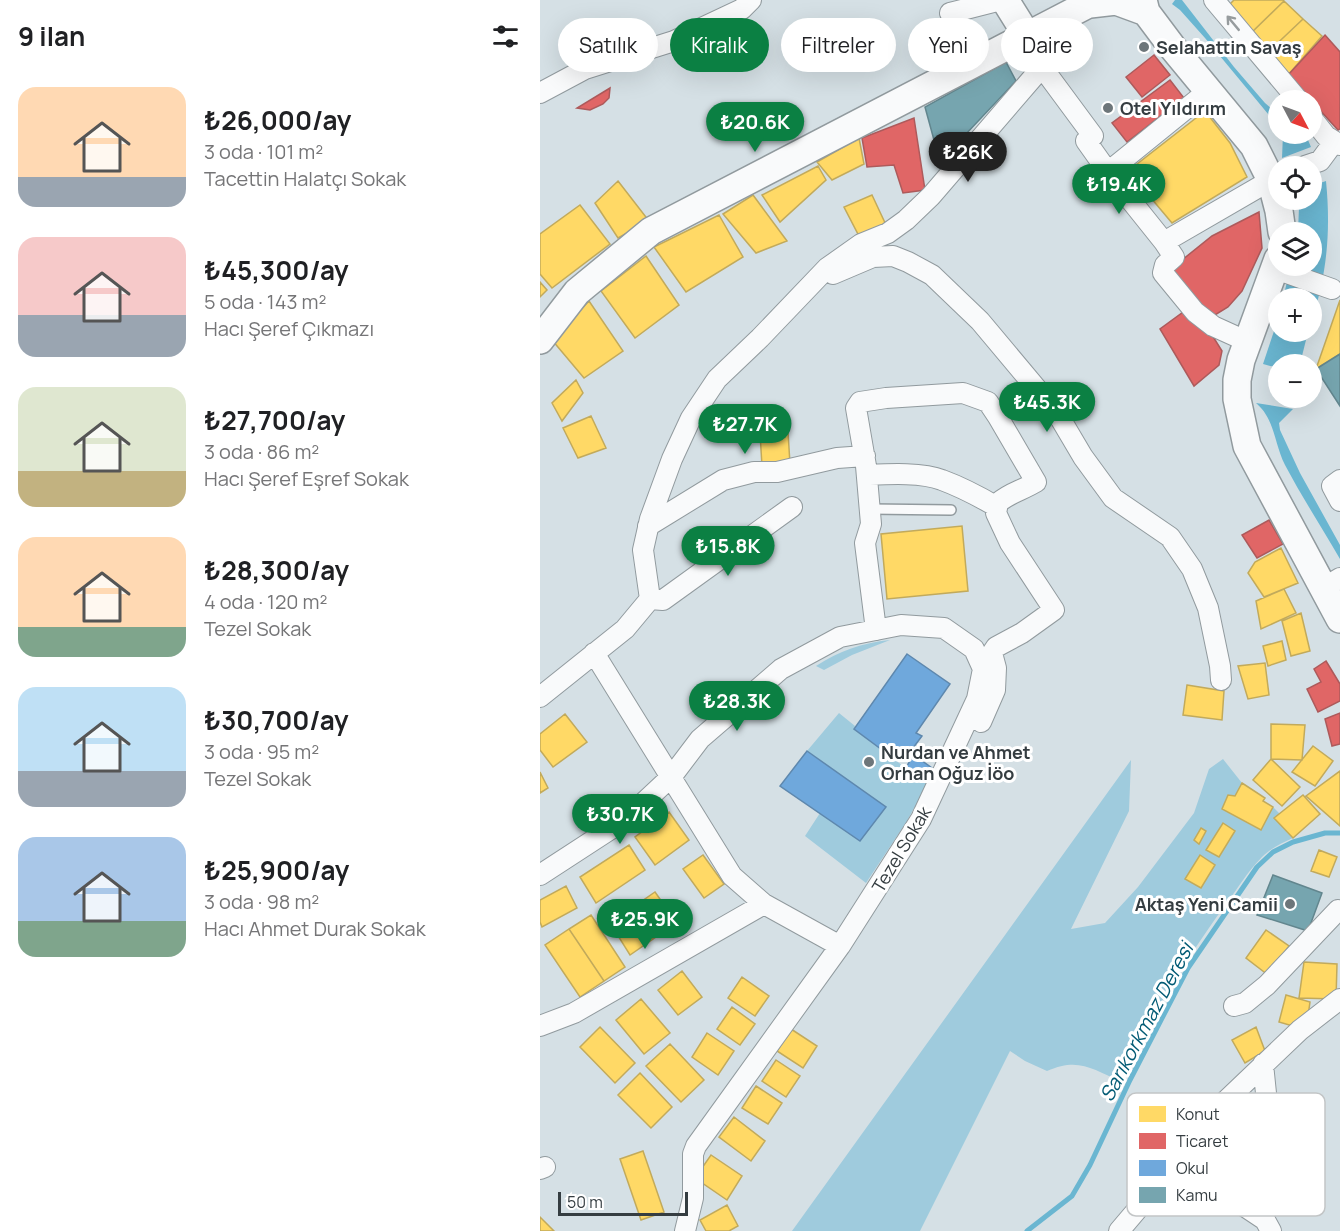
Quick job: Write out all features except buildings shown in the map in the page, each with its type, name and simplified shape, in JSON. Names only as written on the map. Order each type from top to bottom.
[{"type":"street","points":[[540,93],[585,69],[674,41],[742,9],[751,0]]},
{"type":"street","points":[[950,12],[1001,0]]},
{"type":"street","points":[[1005,0],[1025,18]]},
{"type":"street","points":[[1214,0],[1290,90]]},
{"type":"street","points":[[1068,18],[1105,1],[1151,10],[1208,91],[1254,146],[1268,168]]},
{"type":"street","points":[[540,340],[577,292],[651,231],[1001,51]]},
{"type":"street","points":[[540,697],[625,629],[650,600],[643,550],[648,526],[672,459],[691,418],[717,379],[760,338],[826,268],[861,244],[888,233],[906,220],[952,172],[1038,72]]},
{"type":"street","points":[[1046,72],[1093,136],[1086,141],[1174,256],[1165,265],[1163,273],[1195,312],[1213,326],[1246,341]]},
{"type":"street","points":[[1108,172],[1208,91]]},
{"type":"street","points":[[1322,131],[1337,143],[1322,159]]},
{"type":"street","points":[[1164,242],[1268,181]]},
{"type":"street","points":[[809,286],[873,257],[892,256],[932,275],[954,295],[980,321],[1057,413],[1083,457],[1113,498],[1170,537],[1192,570],[1208,608],[1221,680]]},
{"type":"street","points":[[1276,276],[1246,341],[1237,380],[1236,399],[1247,446],[1340,619]]},
{"type":"street","points":[[1303,276],[1332,289]]},
{"type":"street","points":[[876,630],[866,543],[871,524],[870,509],[866,466],[856,408],[860,402],[886,398],[963,393],[988,402],[1036,482],[1006,496],[998,503],[996,513],[1011,543],[1054,610],[1017,637],[996,647],[992,653],[996,668],[995,690],[959,769]]},
{"type":"street","points":[[648,526],[723,480],[754,472],[777,471],[837,458],[885,474],[940,479],[997,507]]},
{"type":"street","points":[[1339,475],[1332,486],[1340,501]]},
{"type":"street","points":[[650,600],[663,600],[792,507]]},
{"type":"street","name":"Tezel Sokak","points":[[540,875],[626,819],[672,776],[700,739],[781,669],[840,637],[901,625],[944,628],[974,649],[983,669],[977,699],[921,819],[840,946],[696,1146],[693,1154],[693,1198],[685,1231]]},
{"type":"street","points":[[594,653],[732,876],[764,904],[840,946]]},
{"type":"street","points":[[540,1026],[574,1013],[764,904]]},
{"type":"street","points":[[1234,1006],[1245,1003],[1267,985],[1339,911]]},
{"type":"street","points":[[1233,1093],[1300,1030],[1340,999]]},
{"type":"street","points":[[1263,1064],[1267,1093]]},
{"type":"street","points":[[1119,1231],[1132,1216]]},
{"type":"street","points":[[1259,1216],[1265,1220],[1271,1231]]},
{"type":"lane","points":[[870,509],[951,510]]},
{"type":"shaded area","points":[[1175,0],[1182,0],[1234,67],[1268,106],[1268,114],[1205,38],[1172,4]]},
{"type":"shaded area","points":[[1283,144],[1310,144],[1311,147],[1287,156],[1282,156]]},
{"type":"shaded area","points":[[1326,181],[1328,235],[1321,288],[1286,288],[1288,276],[1322,276],[1322,222],[1298,222],[1299,210],[1322,210],[1322,182]]},
{"type":"shaded area","points":[[1270,342],[1306,342],[1302,354],[1268,354],[1268,365],[1263,364]]},
{"type":"shaded area","points":[[1256,403],[1268,405],[1268,408],[1293,409],[1279,423],[1280,430],[1300,473],[1340,545],[1340,559],[1285,465],[1271,424]]},
{"type":"shaded area","points":[[890,640],[852,655],[824,670],[816,666],[851,648]]},
{"type":"shaded area","points":[[839,713],[855,726],[854,729],[927,784],[907,821],[866,883],[805,836],[820,813],[860,840],[886,807],[807,751]]},
{"type":"shaded area","points":[[1223,759],[1242,783],[1235,796],[1228,795],[1222,809],[1260,830],[1273,807],[1280,814],[1275,819],[1293,838],[1273,848],[1262,857],[1211,925],[1156,1012],[1122,1082],[1085,1066],[1068,1065],[1047,1071],[1010,1051],[920,1231],[792,1231],[1131,760],[1129,811],[1071,929],[1105,923],[1138,887],[1194,813],[1209,769]]},
{"type":"waterway","name":"Sarıkorkmaz Deresi","points":[[1027,1231],[1072,1196],[1090,1165],[1130,1080],[1188,968],[1257,867],[1273,852],[1293,842],[1325,833],[1340,833]]},
{"type":"place","name":"Selahattin Savaş","points":[[1144,47]]},
{"type":"place","name":"Otel Yıldırım","points":[[1108,108]]},
{"type":"place","name":"Nurdan ve Ahmet Orhan Oğuz İöo","points":[[869,762]]},
{"type":"place","name":"Aktaş Yeni Camii","points":[[1290,904]]}]
